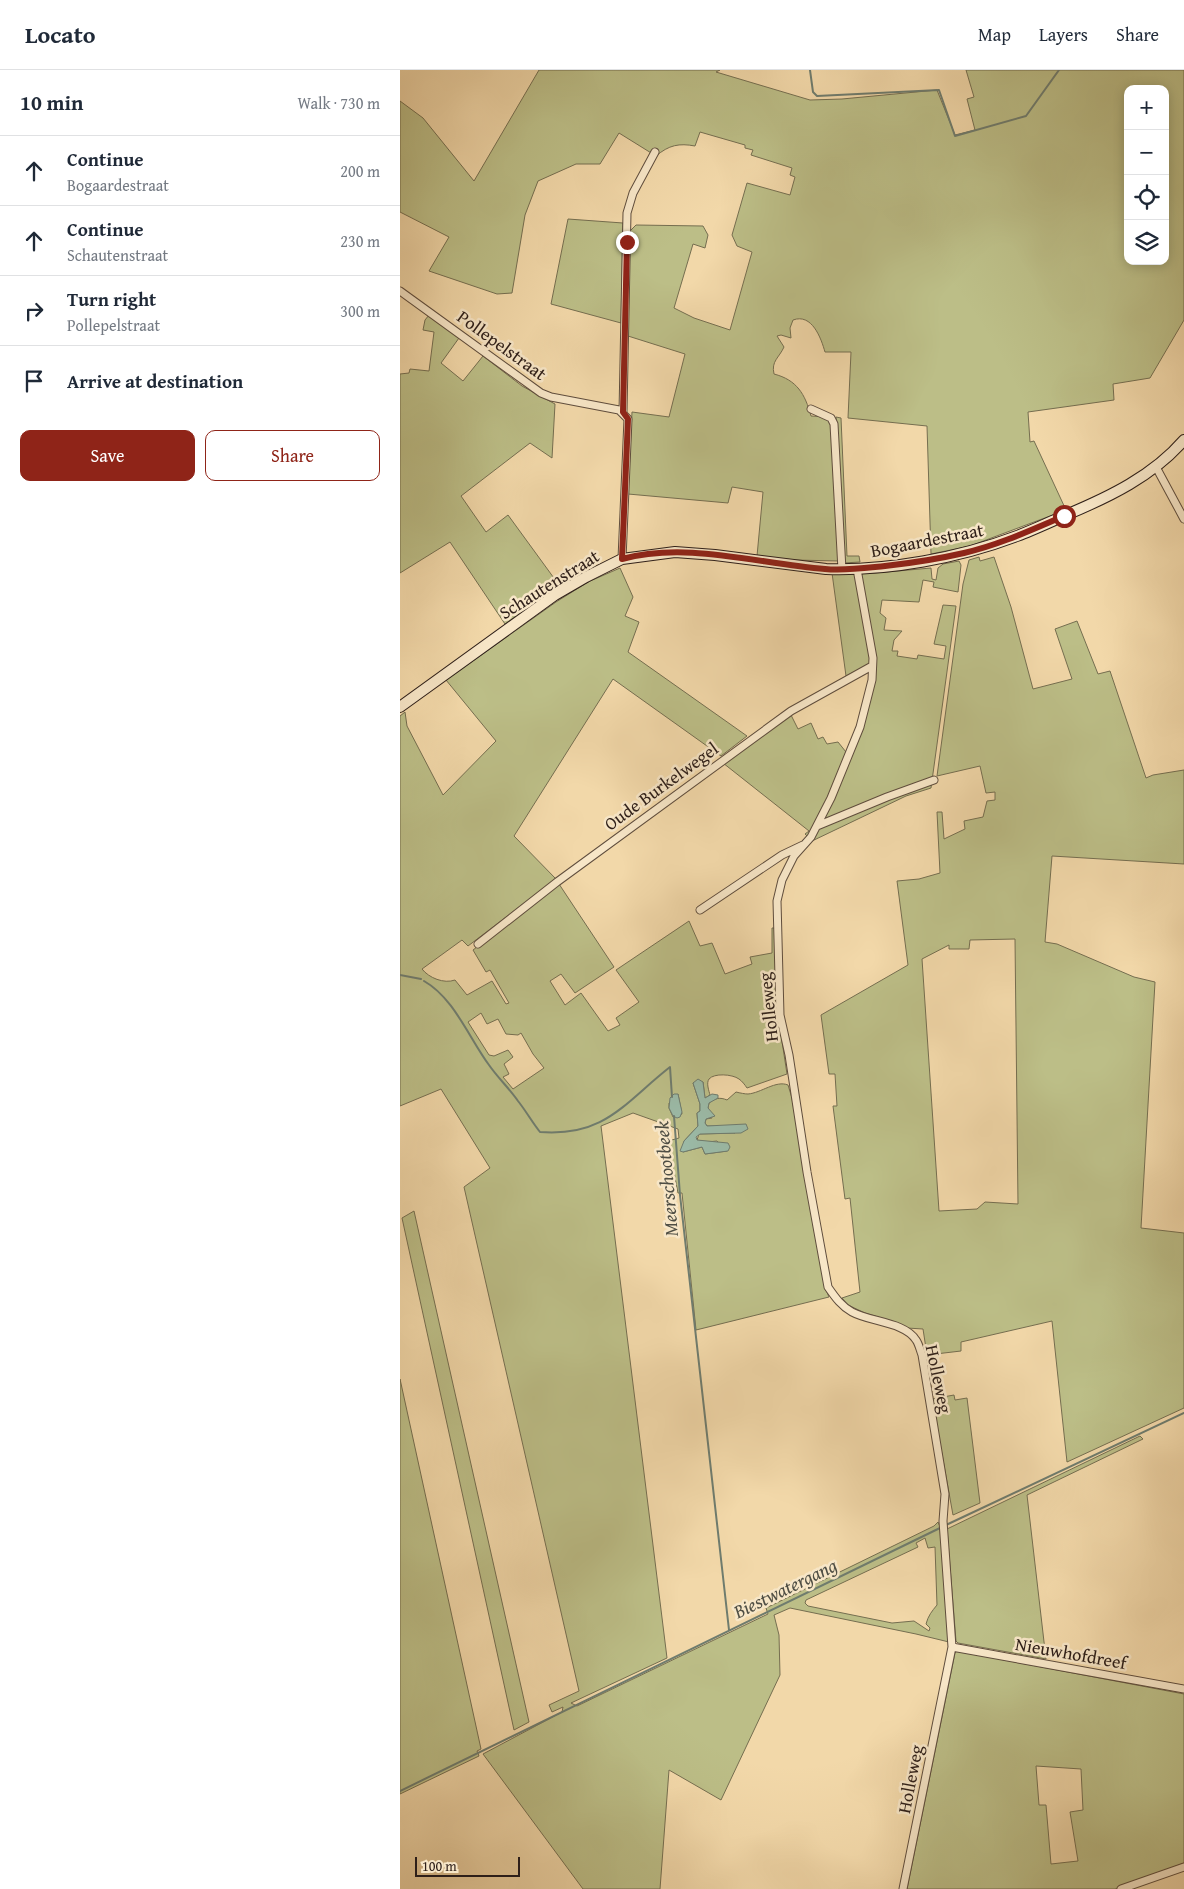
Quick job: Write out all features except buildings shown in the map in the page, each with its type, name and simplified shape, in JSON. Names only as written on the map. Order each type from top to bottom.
[{"type":"street","points":[[622,559],[628,419],[623,412],[627,213],[633,193],[655,152]]},
{"type":"street","name":"Pollepelstraat","points":[[400,290],[541,393],[551,397],[623,412]]},
{"type":"street","points":[[811,409],[831,418],[834,424],[842,570]]},
{"type":"street","name":"Bogaardestraat","points":[[857,569],[965,553],[1016,537],[1085,507],[1136,481],[1174,452],[1184,440]]},
{"type":"street","points":[[1156,466],[1184,520]]},
{"type":"street","name":"Schautenstraat","points":[[400,707],[555,595],[586,576],[622,559],[675,552],[826,569],[857,569]]},
{"type":"street","name":"Holleweg","points":[[857,569],[873,658],[872,680],[860,727],[831,798],[817,826],[794,856],[782,880],[777,901],[780,1015],[789,1055],[822,1263],[828,1287],[837,1301],[852,1313],[906,1331],[917,1341],[922,1355],[946,1494],[944,1524],[952,1647],[903,1889]]},
{"type":"street","name":"Oude Burkelwegel","points":[[478,944],[557,882],[791,711],[872,666]]},
{"type":"street","points":[[817,826],[934,780]]},
{"type":"street","points":[[700,910],[782,855],[804,845]]},
{"type":"street","name":"Nieuwhofdreef","points":[[952,1647],[1184,1689]]},
{"type":"street","points":[[1121,1889],[1184,1867]]},
{"type":"green space","points":[[539,70],[720,70],[716,72],[810,100],[842,99],[937,90],[955,135],[975,130],[967,99],[974,97],[966,70],[1184,70],[1184,320],[1150,378],[1113,384],[1114,400],[1028,412],[1030,442],[1034,441],[1066,510],[970,546],[931,554],[927,426],[848,418],[851,352],[825,352],[815,328],[810,323],[800,319],[793,320],[790,328],[791,338],[781,335],[777,336],[784,347],[773,370],[774,374],[789,380],[799,389],[806,401],[811,416],[828,417],[832,423],[839,561],[794,560],[757,556],[763,492],[732,487],[728,503],[628,494],[632,412],[669,417],[685,354],[628,336],[630,231],[636,225],[703,226],[708,235],[705,248],[693,244],[674,308],[694,318],[730,330],[752,252],[737,246],[732,235],[747,183],[790,195],[795,177],[790,175],[792,168],[751,155],[753,150],[745,148],[745,145],[700,132],[695,146],[674,146],[665,149],[656,156],[619,133],[600,164],[576,164],[538,181],[525,215],[512,293],[497,294],[429,271],[449,237],[400,212],[400,101],[423,118],[474,181]]},
{"type":"green space","points":[[568,219],[623,223],[621,323],[551,304]]},
{"type":"green space","points":[[429,315],[459,338],[441,363],[463,381],[483,356],[522,386],[555,404],[552,458],[530,443],[461,496],[486,532],[508,515],[559,585],[505,624],[450,542],[400,573],[400,374],[409,373],[410,369],[429,371],[434,332],[423,330],[425,320]]},
{"type":"green space","points":[[836,417],[841,418],[847,556],[859,556],[860,562],[843,563]]},
{"type":"green space","points":[[979,557],[980,561],[994,557],[1011,607],[1033,689],[1072,679],[1055,629],[1077,621],[1098,674],[1110,671],[1146,778],[1184,770],[1184,864],[1052,856],[1045,942],[1057,944],[1134,977],[1155,982],[1141,1228],[1184,1233],[1184,1408],[1067,1462],[1052,1321],[961,1342],[961,1351],[927,1355],[923,1329],[907,1328],[865,1313],[848,1305],[842,1298],[860,1292],[850,1198],[845,1199],[833,1106],[837,1106],[835,1074],[829,1074],[821,1015],[908,965],[897,881],[919,879],[940,873],[937,812],[942,812],[944,839],[965,829],[964,821],[983,817],[987,801],[995,800],[995,792],[986,793],[980,766],[937,776],[963,584],[969,560]],"holes":[[[1015,939],[1018,1204],[985,1202],[977,1209],[939,1211],[922,959],[949,945],[949,949],[969,949],[970,940]]]},
{"type":"green space","points":[[959,561],[961,565],[958,592],[933,587],[934,582],[923,580],[919,602],[882,600],[880,613],[886,618],[884,630],[902,631],[894,640],[892,651],[898,651],[897,656],[917,659],[918,655],[944,659],[946,646],[934,644],[943,605],[956,606],[931,788],[906,796],[812,841],[805,834],[809,831],[723,763],[791,715],[798,729],[811,723],[818,739],[823,737],[827,744],[838,742],[851,755],[874,662],[846,676],[832,573],[875,573],[931,568],[932,579],[936,580],[938,568],[943,564]]},
{"type":"green space","points":[[620,568],[633,597],[625,616],[639,622],[628,652],[747,736],[721,756],[613,679],[514,836],[556,879],[468,946],[462,940],[422,969],[437,979],[455,980],[467,995],[492,981],[506,1004],[509,1003],[490,970],[486,972],[473,950],[559,884],[614,967],[575,993],[561,974],[550,981],[565,1005],[581,993],[608,1031],[620,1025],[616,1018],[639,1002],[616,970],[689,921],[700,946],[712,943],[725,974],[752,964],[750,957],[772,953],[772,928],[776,928],[776,1002],[787,1074],[747,1088],[736,1077],[723,1075],[711,1077],[708,1081],[710,1095],[705,1098],[703,1082],[693,1083],[700,1104],[700,1111],[697,1113],[698,1126],[684,1141],[683,1152],[702,1147],[705,1154],[727,1151],[717,1141],[697,1140],[699,1134],[735,1133],[718,1126],[707,1126],[705,1123],[706,1119],[712,1118],[708,1108],[711,1101],[720,1098],[727,1100],[736,1092],[748,1094],[773,1085],[788,1085],[792,1098],[813,1224],[829,1297],[696,1330],[682,1193],[678,1193],[668,1141],[679,1138],[678,1129],[633,1113],[601,1126],[667,1658],[571,1703],[577,1706],[768,1614],[766,1608],[934,1526],[938,1522],[941,1529],[949,1642],[790,1608],[774,1615],[779,1635],[780,1675],[721,1800],[669,1770],[660,1889],[583,1889],[483,1754],[562,1712],[563,1707],[552,1712],[549,1705],[579,1691],[464,1187],[490,1168],[441,1089],[400,1106],[400,716],[405,712],[407,726],[443,795],[496,741],[446,680],[556,602],[588,582]],"holes":[[[481,1013],[487,1024],[498,1019],[506,1034],[518,1035],[521,1033],[533,1054],[544,1068],[513,1089],[503,1077],[509,1074],[504,1064],[513,1057],[508,1050],[494,1056],[489,1055],[468,1022]],[[678,1094],[682,1114],[673,1117],[669,1103]],[[925,1538],[928,1548],[935,1547],[937,1605],[930,1614],[926,1624],[930,1628],[929,1631],[914,1621],[892,1623],[808,1606],[805,1603],[806,1600],[918,1547],[916,1543]]]},
{"type":"green space","points":[[414,1211],[529,1722],[514,1730],[402,1218]]},
{"type":"green space","points":[[400,1379],[481,1749],[477,1751],[479,1756],[400,1794]]},
{"type":"green space","points":[[954,1395],[955,1400],[967,1398],[980,1503],[953,1515],[932,1399]]},
{"type":"green space","points":[[1140,1436],[1143,1439],[1027,1495],[1046,1659],[958,1643],[956,1641],[947,1529]]},
{"type":"green space","points":[[957,1651],[1184,1694],[1184,1863],[1115,1889],[907,1889],[955,1653]],"holes":[[[1036,1766],[1081,1769],[1083,1810],[1070,1812],[1078,1861],[1051,1864],[1046,1805],[1039,1805]]]},
{"type":"shaded area","points":[[698,1079],[703,1082],[705,1098],[712,1094],[718,1095],[718,1098],[709,1103],[708,1108],[715,1116],[706,1119],[705,1123],[707,1126],[746,1124],[748,1129],[741,1133],[700,1134],[696,1137],[697,1140],[728,1143],[730,1147],[728,1151],[705,1154],[702,1147],[683,1152],[680,1151],[684,1141],[698,1126],[697,1113],[700,1111],[700,1104],[693,1083]]},
{"type":"shaded area","points":[[674,1094],[678,1094],[682,1112],[680,1117],[677,1118],[673,1116],[669,1108],[670,1098]]},
{"type":"waterway","points":[[810,70],[813,92],[817,96],[939,90],[955,136],[1026,116],[1059,70]]},
{"type":"waterway","name":"Meerschootbeek","points":[[400,975],[421,979]]},
{"type":"waterway","name":"Meerschootbeek","points":[[424,981],[444,997],[489,1065],[515,1096],[540,1132],[562,1132],[581,1129],[598,1123],[626,1105],[670,1067],[672,1097]]},
{"type":"waterway","name":"Meerschootbeek","points":[[674,1116],[680,1195],[729,1630]]},
{"type":"waterway","name":"Biestwatergang","points":[[946,1525],[1184,1413]]},
{"type":"waterway","name":"Biestwatergang","points":[[400,1791],[942,1527]]},
{"type":"route","points":[[627,242],[623,412],[628,419],[622,559],[675,552],[826,569],[857,569],[965,553],[1016,537],[1064,516]]}]
